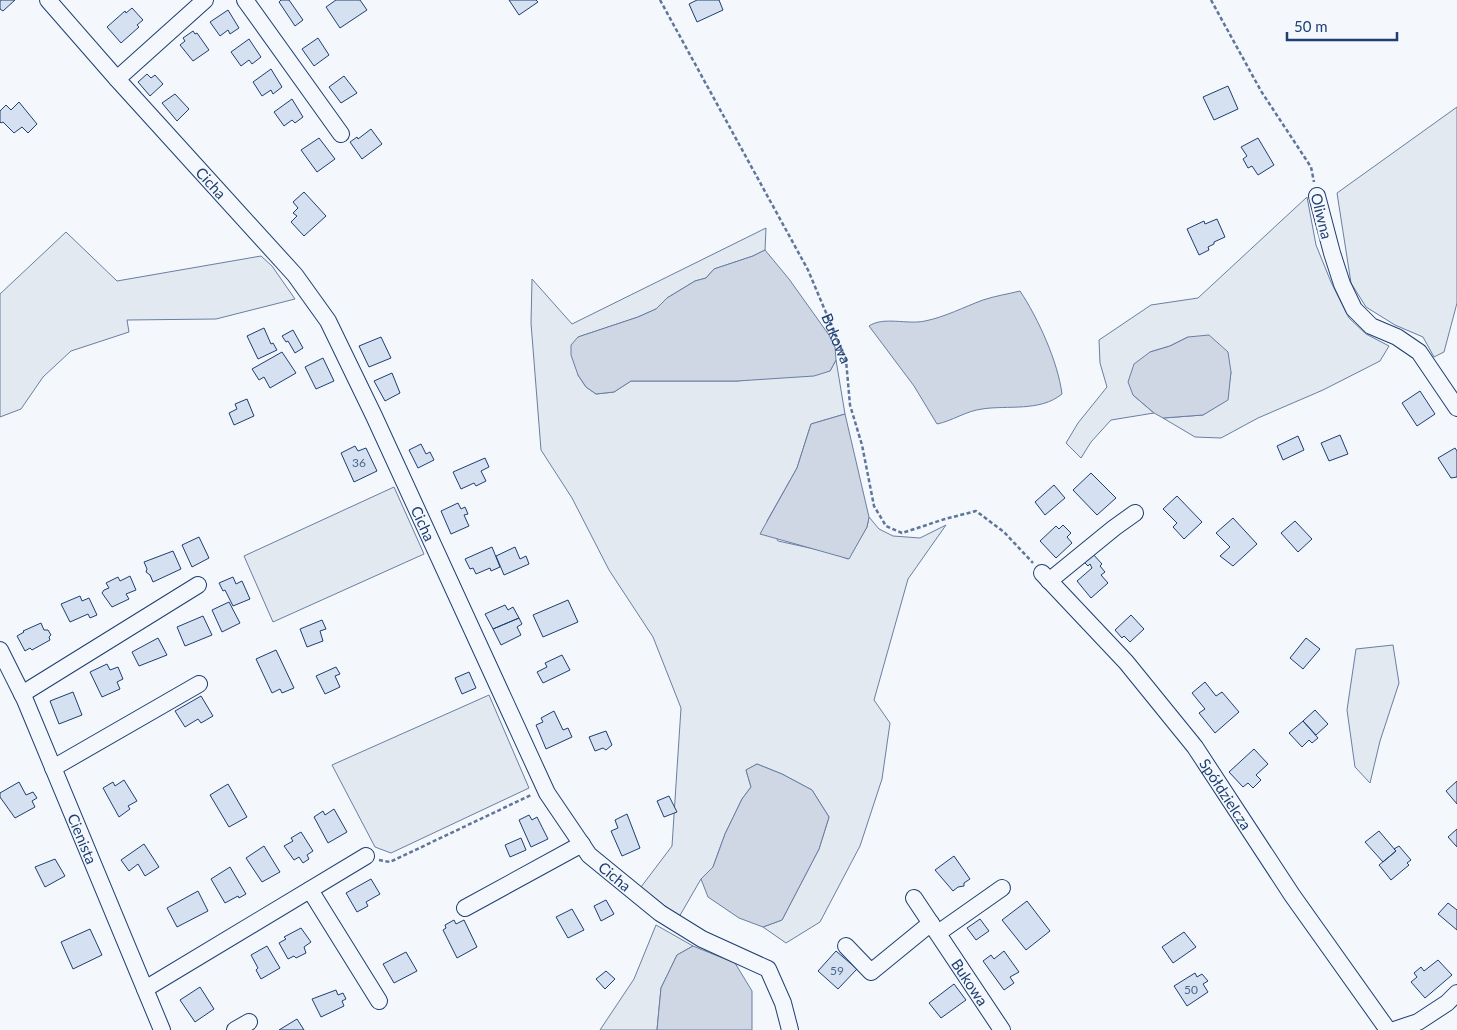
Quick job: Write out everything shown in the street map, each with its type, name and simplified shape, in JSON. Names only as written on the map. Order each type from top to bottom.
[{"type":"street","name":"Cicha","points":[[48,0],[294,275],[328,321],[374,416],[545,788],[589,855],[660,913],[702,939],[768,969],[783,1003],[790,1030]]},
{"type":"street","points":[[117,79],[205,0]]},
{"type":"street","points":[[245,0],[341,134]]},
{"type":"street","name":"Oliwna","points":[[1317,196],[1342,284],[1354,310],[1371,326],[1397,338],[1419,352],[1457,408]]},
{"type":"street","points":[[1046,577],[1135,513]]},
{"type":"street","name":"Spółdzielcza","points":[[1046,577],[1126,662],[1195,747],[1292,895],[1397,1029]]},
{"type":"street","points":[[22,694],[198,585]]},
{"type":"street","name":"Cienista","points":[[0,650],[22,694],[162,1030]]},
{"type":"street","points":[[53,768],[199,684]]},
{"type":"street","points":[[465,908],[582,844]]},
{"type":"street","points":[[145,989],[366,856]]},
{"type":"street","points":[[846,946],[871,972],[934,928],[1002,888]]},
{"type":"street","points":[[310,890],[379,1001]]},
{"type":"street","name":"Bukowa","points":[[914,898],[1002,1030]]},
{"type":"street","points":[[1397,1029],[1418,1022],[1447,1003],[1457,993]]},
{"type":"path","name":"Bukowa","points":[[660,0],[808,270],[846,360],[850,405],[862,445],[874,506],[886,526],[902,533],[976,511],[1004,532],[1046,577]]},
{"type":"path","name":"Oliwna","points":[[1211,0],[1261,91],[1311,167],[1317,196]]},
{"type":"path","points":[[366,856],[390,862],[545,788]]},
{"type":"shaded area","points":[[1457,107],[1457,303],[1444,352],[1434,357],[1423,337],[1395,325],[1366,307],[1351,283],[1337,193]]},
{"type":"shaded area","points":[[1307,197],[1316,245],[1331,282],[1349,318],[1366,334],[1389,346],[1380,361],[1323,390],[1258,418],[1221,438],[1195,437],[1163,418],[1203,415],[1227,400],[1231,372],[1188,337],[1170,346],[1150,352],[1133,395],[1154,413],[1111,420],[1091,442],[1081,458],[1066,443],[1078,423],[1107,387],[1100,363],[1099,340],[1151,305],[1198,298]]},
{"type":"shaded area","points":[[766,228],[765,250],[714,269],[706,278],[695,281],[667,298],[656,309],[578,337],[578,375],[586,387],[596,394],[614,392],[631,381],[737,381],[830,371],[836,360],[845,414],[811,424],[797,468],[767,521],[778,541],[833,553],[848,559],[867,527],[869,517],[879,529],[893,536],[920,538],[946,525],[908,579],[874,700],[890,723],[882,779],[860,846],[820,922],[786,943],[763,927],[782,920],[819,849],[829,817],[812,790],[782,774],[757,764],[746,770],[751,787],[742,799],[725,834],[713,867],[701,879],[679,917],[641,887],[672,846],[681,708],[653,637],[609,570],[572,498],[541,450],[531,323],[532,279],[572,324]]},
{"type":"shaded area","points":[[66,232],[117,281],[261,256],[272,266],[295,299],[216,319],[127,320],[129,332],[71,351],[43,377],[21,409],[0,417],[0,294]]},
{"type":"shaded area","points":[[765,250],[789,279],[829,335],[835,347],[836,360],[830,371],[814,376],[737,381],[631,381],[614,392],[596,394],[586,387],[578,375],[571,355],[571,345],[578,337],[656,309],[667,298],[695,281],[706,278],[714,269]]},
{"type":"shaded area","points":[[1020,291],[1034,314],[1052,354],[1062,394],[1053,400],[1034,406],[976,410],[937,424],[914,386],[869,326],[889,321],[925,321],[983,300]]},
{"type":"shaded area","points":[[1209,335],[1228,352],[1231,372],[1228,400],[1203,415],[1163,418],[1154,413],[1133,395],[1128,382],[1134,364],[1150,352],[1170,346],[1188,337]]},
{"type":"shaded area","points":[[845,414],[869,517],[867,527],[849,559],[760,534],[797,468],[811,424]]},
{"type":"shaded area","points":[[394,487],[424,554],[273,622],[244,556]]},
{"type":"shaded area","points":[[1393,645],[1399,683],[1380,741],[1370,783],[1355,767],[1347,710],[1356,649]]},
{"type":"shaded area","points":[[489,695],[529,788],[391,853],[375,847],[332,765]]},
{"type":"shaded area","points":[[757,764],[782,774],[812,790],[829,817],[819,849],[782,920],[763,927],[739,918],[708,897],[701,879],[713,867],[725,834],[742,799],[751,787],[746,770]]},
{"type":"shaded area","points":[[656,925],[693,946],[677,955],[661,988],[657,1030],[600,1030],[634,979]]},
{"type":"shaded area","points":[[693,946],[735,963],[752,991],[752,1030],[657,1030],[661,988],[677,955]]},
{"type":"building","points":[[0,0],[15,0],[3,11],[0,9]]},
{"type":"building","points":[[281,0],[289,0],[303,20],[295,26],[279,2]]},
{"type":"building","points":[[336,0],[360,0],[367,10],[340,28],[326,7]]},
{"type":"building","points":[[509,0],[536,0],[538,2],[519,15]]},
{"type":"building","points":[[697,0],[719,0],[723,10],[697,22],[689,4]]},
{"type":"building","points":[[132,8],[143,20],[137,25],[139,27],[121,43],[107,27],[125,11],[126,13]]},
{"type":"building","points":[[228,10],[239,28],[230,34],[228,30],[220,36],[210,22]]},
{"type":"building","points":[[193,31],[195,34],[197,33],[209,50],[193,61],[180,45],[185,41],[183,38]]},
{"type":"building","points":[[318,38],[329,55],[314,66],[302,49]]},
{"type":"building","points":[[249,39],[261,57],[252,64],[249,60],[241,66],[231,52]]},
{"type":"building","points":[[271,69],[282,87],[273,94],[271,90],[262,96],[253,82]]},
{"type":"building","points":[[147,74],[151,78],[155,75],[163,84],[150,96],[138,82]]},
{"type":"building","points":[[344,76],[357,93],[341,103],[329,87]]},
{"type":"building","points":[[1228,86],[1238,109],[1214,120],[1203,97]]},
{"type":"building","points":[[175,94],[189,109],[177,121],[162,103]]},
{"type":"building","points":[[292,99],[303,117],[295,123],[292,120],[284,126],[274,112]]},
{"type":"building","points":[[19,102],[37,124],[28,133],[22,127],[14,133],[3,122],[0,122],[0,111],[6,105],[11,110]]},
{"type":"building","points":[[371,129],[382,144],[362,159],[350,142],[357,137],[358,139]]},
{"type":"building","points":[[319,138],[335,159],[317,172],[301,150]]},
{"type":"building","points":[[1258,138],[1274,165],[1258,175],[1252,166],[1248,168],[1243,159],[1247,156],[1241,147]]},
{"type":"building","points":[[304,192],[326,216],[304,236],[291,222],[297,216],[293,213],[298,208],[293,202]]},
{"type":"building","points":[[1217,219],[1225,237],[1214,242],[1214,244],[1208,247],[1209,250],[1199,255],[1187,229],[1204,221],[1205,224]]},
{"type":"building","points":[[264,328],[271,344],[273,343],[277,350],[258,359],[247,336]]},
{"type":"building","points":[[293,330],[303,348],[295,353],[288,341],[286,342],[282,336]]},
{"type":"building","points":[[381,337],[391,358],[369,367],[359,346]]},
{"type":"building","points":[[282,352],[296,373],[270,388],[264,377],[259,380],[252,369]]},
{"type":"building","points":[[323,358],[334,381],[316,389],[305,367]]},
{"type":"building","points":[[392,373],[400,393],[385,401],[374,381]]},
{"type":"building","points":[[1420,391],[1435,414],[1417,426],[1402,403]]},
{"type":"building","points":[[247,399],[254,416],[234,425],[229,413],[237,409],[235,404]]},
{"type":"building","points":[[1340,435],[1348,454],[1329,461],[1321,443]]},
{"type":"building","points":[[1298,436],[1304,450],[1283,460],[1277,446]]},
{"type":"building","points":[[421,444],[426,454],[430,452],[434,460],[418,468],[409,450]]},
{"type":"building","points":[[355,446],[358,451],[366,448],[377,471],[354,482],[341,453]]},
{"type":"building","points":[[1455,448],[1457,451],[1457,477],[1451,478],[1438,458]]},
{"type":"building","points":[[485,458],[489,467],[481,471],[486,481],[476,486],[474,483],[461,489],[453,472]]},
{"type":"building","points":[[1091,473],[1116,498],[1097,515],[1073,490]]},
{"type":"building","points":[[1054,485],[1065,498],[1045,515],[1035,502]]},
{"type":"building","points":[[1177,496],[1202,522],[1184,539],[1173,527],[1177,523],[1163,509]]},
{"type":"building","points":[[458,503],[461,509],[465,507],[468,514],[464,515],[469,526],[451,534],[441,511]]},
{"type":"building","points":[[1233,518],[1257,544],[1233,566],[1220,556],[1230,547],[1216,533]]},
{"type":"building","points":[[1295,521],[1312,539],[1298,552],[1281,533]]},
{"type":"building","points":[[1063,525],[1071,533],[1067,537],[1072,543],[1056,558],[1040,541],[1056,526],[1059,529]]},
{"type":"building","points":[[199,537],[209,558],[192,567],[182,545]]},
{"type":"building","points":[[492,547],[500,567],[491,571],[490,568],[476,574],[473,568],[470,569],[465,559]]},
{"type":"building","points":[[515,547],[520,559],[526,556],[529,564],[504,575],[496,556]]},
{"type":"building","points":[[173,551],[181,569],[153,582],[150,575],[146,572],[147,569],[144,562]]},
{"type":"building","points":[[1092,553],[1102,564],[1100,566],[1105,572],[1101,575],[1108,583],[1091,598],[1077,581],[1092,568],[1090,564],[1088,566],[1083,561]]},
{"type":"building","points":[[130,576],[136,590],[126,594],[129,599],[112,607],[102,593],[109,588],[106,583],[118,577],[120,581]]},
{"type":"building","points":[[233,577],[236,584],[242,581],[250,599],[233,606],[219,583]]},
{"type":"building","points":[[80,596],[82,601],[89,598],[97,615],[90,618],[88,614],[70,622],[61,604]]},
{"type":"building","points":[[568,600],[578,622],[543,637],[533,615]]},
{"type":"building","points":[[229,602],[240,623],[222,632],[212,610]]},
{"type":"building","points":[[505,605],[508,610],[513,607],[519,618],[493,629],[485,614]]},
{"type":"building","points":[[1131,615],[1144,629],[1130,642],[1124,636],[1122,638],[1115,630]]},
{"type":"building","points":[[203,616],[212,635],[185,646],[177,627]]},
{"type":"building","points":[[519,618],[522,624],[517,627],[521,635],[501,645],[493,629]]},
{"type":"building","points":[[322,620],[326,629],[320,631],[323,641],[307,647],[300,629]]},
{"type":"building","points":[[41,623],[44,630],[48,630],[51,635],[49,637],[50,640],[32,650],[30,648],[25,651],[17,636],[23,631]]},
{"type":"building","points":[[158,638],[167,655],[139,666],[132,652]]},
{"type":"building","points":[[1306,638],[1320,649],[1303,669],[1290,658]]},
{"type":"building","points":[[276,650],[294,688],[282,693],[280,689],[272,693],[256,659]]},
{"type":"building","points":[[562,655],[570,670],[543,683],[537,672],[547,667],[545,663]]},
{"type":"building","points":[[107,664],[110,670],[118,667],[123,679],[117,682],[120,689],[102,697],[90,672]]},
{"type":"building","points":[[336,667],[340,674],[335,676],[340,687],[325,694],[316,676]]},
{"type":"building","points":[[469,672],[476,688],[462,694],[455,678]]},
{"type":"building","points":[[1205,682],[1216,696],[1222,692],[1239,712],[1215,733],[1199,713],[1205,709],[1192,693]]},
{"type":"building","points":[[73,692],[82,715],[59,724],[50,701]]},
{"type":"building","points":[[201,696],[213,716],[201,723],[198,719],[185,727],[175,711]]},
{"type":"building","points":[[1315,710],[1328,724],[1316,735],[1303,721]]},
{"type":"building","points":[[554,711],[563,730],[568,728],[572,737],[546,749],[536,725],[543,722],[541,718]]},
{"type":"building","points":[[1303,721],[1318,738],[1312,743],[1309,740],[1302,747],[1289,733]]},
{"type":"building","points":[[606,731],[612,745],[606,750],[603,748],[595,751],[589,737]]},
{"type":"building","points":[[1254,749],[1268,764],[1256,775],[1261,780],[1253,788],[1248,783],[1243,787],[1229,772]]},
{"type":"building","points":[[124,780],[137,801],[128,806],[130,809],[119,817],[103,788],[113,782],[115,786]]},
{"type":"building","points":[[1457,781],[1457,804],[1446,791]]},
{"type":"building","points":[[19,782],[26,795],[33,792],[37,798],[32,801],[35,807],[15,818],[0,797],[0,793]]},
{"type":"building","points":[[228,784],[247,817],[229,827],[210,795]]},
{"type":"building","points":[[669,796],[677,812],[664,817],[657,801]]},
{"type":"building","points":[[334,809],[347,832],[328,843],[314,817],[323,811],[325,815]]},
{"type":"building","points":[[627,814],[640,848],[622,856],[611,831],[618,828],[615,820]]},
{"type":"building","points":[[529,815],[532,820],[537,817],[548,839],[531,847],[519,820]]},
{"type":"building","points":[[1457,829],[1457,847],[1448,837]]},
{"type":"building","points":[[1379,831],[1396,851],[1383,862],[1365,842]]},
{"type":"building","points":[[301,832],[313,851],[307,855],[309,859],[303,863],[299,857],[294,860],[284,846],[293,841],[291,838]]},
{"type":"building","points":[[521,838],[526,850],[510,857],[505,845]]},
{"type":"building","points":[[144,844],[159,867],[145,876],[138,864],[129,871],[121,860]]},
{"type":"building","points":[[264,846],[280,872],[262,882],[246,858]]},
{"type":"building","points":[[1399,846],[1411,860],[1407,863],[1409,865],[1391,880],[1379,865],[1396,851],[1394,849]]},
{"type":"building","points":[[954,856],[970,879],[964,883],[964,886],[958,887],[953,891],[935,870]]},
{"type":"building","points":[[55,859],[65,876],[45,887],[35,867]]},
{"type":"building","points":[[230,867],[246,894],[225,903],[211,879]]},
{"type":"building","points":[[371,879],[380,894],[366,902],[368,906],[357,912],[346,893]]},
{"type":"building","points":[[198,891],[208,911],[177,927],[167,908]]},
{"type":"building","points":[[606,900],[614,914],[601,921],[594,906]]},
{"type":"building","points":[[1027,901],[1050,931],[1026,950],[1002,920]]},
{"type":"building","points":[[1448,903],[1457,910],[1457,930],[1438,914]]},
{"type":"building","points":[[572,909],[584,930],[568,938],[556,917]]},
{"type":"building","points":[[980,919],[989,931],[976,940],[967,928]]},
{"type":"building","points":[[454,920],[456,924],[464,920],[477,947],[457,958],[443,930],[446,928],[445,925]]},
{"type":"building","points":[[301,928],[311,942],[304,947],[306,953],[296,958],[294,956],[288,959],[279,943],[286,939],[284,937]]},
{"type":"building","points":[[90,929],[102,955],[73,969],[61,942]]},
{"type":"building","points":[[1184,932],[1196,947],[1173,963],[1162,947]]},
{"type":"building","points":[[267,946],[280,968],[261,979],[251,955]]},
{"type":"building","points":[[836,951],[857,969],[838,989],[818,971]]},
{"type":"building","points":[[1004,951],[1019,972],[1010,977],[1014,983],[1004,990],[983,961],[991,955],[994,959]]},
{"type":"building","points":[[406,952],[417,971],[394,983],[383,964]]},
{"type":"building","points":[[1438,960],[1452,975],[1425,998],[1411,982],[1417,977],[1414,973],[1421,967],[1424,971]]},
{"type":"building","points":[[606,971],[615,979],[605,989],[596,979]]},
{"type":"building","points":[[1195,973],[1197,977],[1202,974],[1208,981],[1203,984],[1208,992],[1187,1006],[1174,986]]},
{"type":"building","points":[[954,984],[966,1000],[941,1018],[929,1003]]},
{"type":"building","points":[[200,987],[214,1009],[195,1022],[180,1000]]},
{"type":"building","points":[[336,990],[338,995],[343,993],[346,999],[342,1001],[344,1006],[321,1017],[312,999]]},
{"type":"building","points":[[297,1019],[304,1030],[279,1030]]}]
